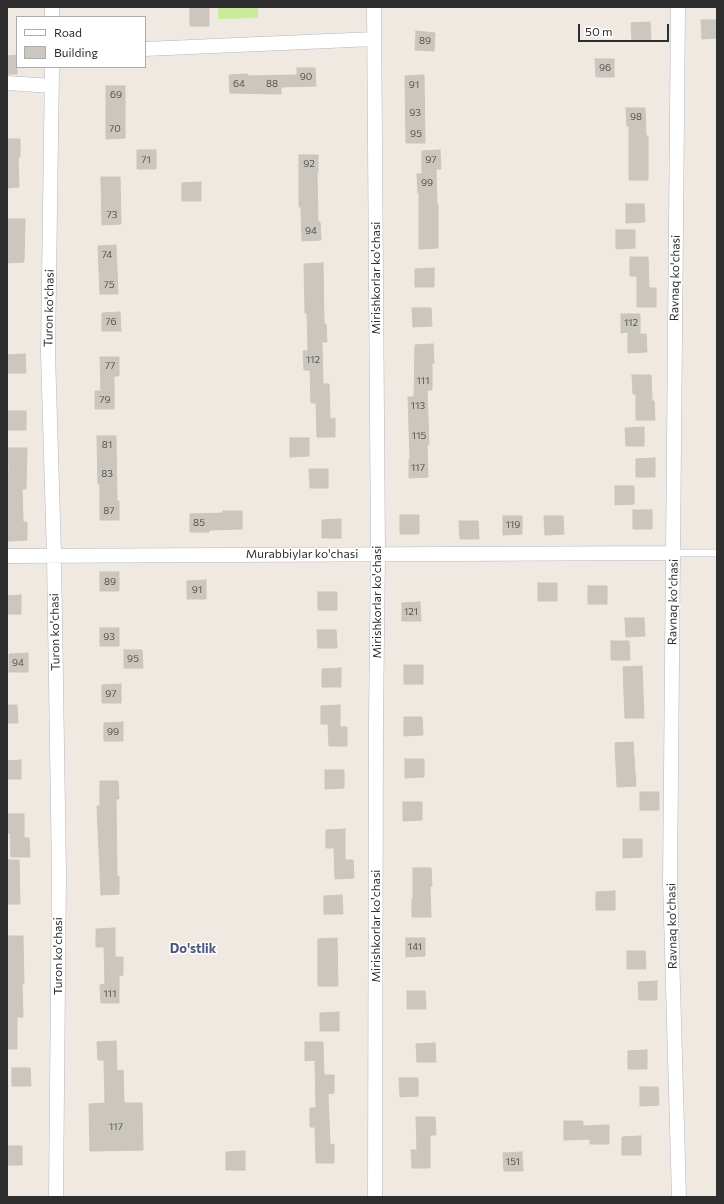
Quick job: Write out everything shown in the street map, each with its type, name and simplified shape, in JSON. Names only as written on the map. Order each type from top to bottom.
[{"type":"street","name":"Mirishkorlar ko'chasi","points":[[374,7],[378,554],[376,719],[375,1197]]},
{"type":"street","name":"Ravnaq ko'chasi","points":[[678,7],[670,881],[679,1197]]},
{"type":"street","points":[[146,49],[374,39]]},
{"type":"street","name":"Turon ko'chasi","points":[[52,68],[48,353],[54,555],[59,874],[56,1197]]},
{"type":"street","points":[[7,83],[52,86]]},
{"type":"street","name":"Murabbiylar ko'chasi","points":[[7,556],[674,553]]},
{"type":"lane","name":"Murabbiylar ko'chasi","points":[[674,553],[717,553]]},
{"type":"green space","points":[[218,7],[258,7],[258,18],[218,19]]},
{"type":"building","points":[[209,7],[209,26],[190,26],[190,8]]},
{"type":"building","points":[[701,20],[717,20],[717,38],[702,39]]},
{"type":"building","points":[[650,22],[651,41],[632,41],[631,23]]},
{"type":"building","points":[[416,31],[435,33],[434,51],[415,50]]},
{"type":"building","points":[[16,55],[17,74],[7,74],[7,56]]},
{"type":"building","points":[[595,59],[614,59],[614,77],[596,77]]},
{"type":"building","points":[[297,68],[315,68],[316,86],[281,87],[281,94],[230,93],[229,75],[297,75]]},
{"type":"building","points":[[424,75],[425,143],[406,143],[405,76]]},
{"type":"building","points":[[106,86],[125,86],[125,138],[106,139]]},
{"type":"building","points":[[626,108],[645,108],[646,136],[648,136],[648,180],[629,180],[629,126],[627,126]]},
{"type":"building","points":[[7,139],[20,139],[20,157],[18,157],[19,187],[7,188]]},
{"type":"building","points":[[137,150],[156,150],[156,169],[137,169]]},
{"type":"building","points":[[440,150],[441,169],[436,169],[438,248],[419,249],[419,193],[417,174],[422,174],[422,151]]},
{"type":"building","points":[[299,155],[318,155],[318,222],[320,222],[321,240],[302,241],[301,207],[299,207]]},
{"type":"building","points":[[101,177],[120,177],[121,224],[102,225]]},
{"type":"building","points":[[201,182],[201,201],[182,201],[182,183]]},
{"type":"building","points":[[626,204],[644,204],[645,222],[626,223]]},
{"type":"building","points":[[7,219],[25,219],[24,262],[7,263]]},
{"type":"building","points":[[616,230],[635,230],[635,248],[616,249]]},
{"type":"building","points":[[116,245],[118,294],[100,294],[98,246]]},
{"type":"building","points":[[630,257],[648,257],[649,288],[656,288],[656,307],[637,307],[637,276],[630,276]]},
{"type":"building","points":[[323,263],[324,324],[326,324],[327,342],[322,342],[323,384],[329,384],[330,419],[335,418],[335,437],[317,437],[316,403],[311,403],[310,370],[304,370],[303,351],[308,351],[307,313],[305,313],[304,264]]},
{"type":"building","points":[[434,268],[434,287],[415,287],[415,269]]},
{"type":"building","points":[[412,308],[431,308],[432,326],[413,327]]},
{"type":"building","points":[[120,312],[121,331],[102,331],[102,313]]},
{"type":"building","points":[[621,314],[640,314],[640,334],[646,334],[647,352],[628,353],[628,332],[621,333]]},
{"type":"building","points":[[433,344],[434,363],[432,363],[432,390],[427,390],[429,445],[427,445],[428,477],[409,478],[410,459],[408,397],[414,397],[415,345]]},
{"type":"building","points":[[25,354],[26,373],[7,373],[7,355]]},
{"type":"building","points":[[100,357],[119,357],[119,376],[114,376],[114,409],[95,409],[95,391],[101,391]]},
{"type":"building","points":[[632,375],[651,375],[652,401],[654,401],[655,420],[636,420],[636,394],[633,394]]},
{"type":"building","points":[[7,411],[26,411],[26,430],[7,430]]},
{"type":"building","points":[[644,427],[644,446],[626,446],[625,428]]},
{"type":"building","points":[[97,436],[116,436],[117,501],[119,501],[119,520],[100,520],[100,484],[98,484]]},
{"type":"building","points":[[290,438],[309,438],[309,456],[290,457]]},
{"type":"building","points":[[8,448],[27,448],[26,489],[22,489],[23,522],[27,522],[27,540],[8,541]]},
{"type":"building","points":[[655,458],[655,477],[636,477],[636,459]]},
{"type":"building","points":[[309,469],[328,469],[328,488],[310,488]]},
{"type":"building","points":[[615,486],[634,486],[634,504],[615,505]]},
{"type":"building","points":[[633,510],[652,510],[652,529],[633,529]]},
{"type":"building","points":[[223,511],[242,511],[242,529],[190,532],[190,514],[223,513]]},
{"type":"building","points":[[400,515],[419,515],[419,534],[400,534]]},
{"type":"building","points":[[503,516],[522,516],[522,534],[503,535]]},
{"type":"building","points":[[544,516],[563,516],[564,534],[545,535]]},
{"type":"building","points":[[341,519],[341,538],[322,538],[322,520]]},
{"type":"building","points":[[459,521],[478,521],[479,539],[460,539]]},
{"type":"building","points":[[100,572],[119,572],[119,591],[100,591]]},
{"type":"building","points":[[206,580],[206,599],[187,599],[187,581]]},
{"type":"building","points":[[538,583],[557,583],[557,601],[538,601]]},
{"type":"building","points":[[588,586],[607,586],[607,604],[588,604]]},
{"type":"building","points":[[318,592],[337,592],[337,610],[318,610]]},
{"type":"building","points":[[21,595],[21,614],[7,614],[7,596]]},
{"type":"building","points":[[420,602],[421,621],[402,621],[402,603]]},
{"type":"building","points":[[625,618],[644,618],[645,636],[626,637]]},
{"type":"building","points":[[100,628],[119,628],[119,646],[100,646]]},
{"type":"building","points":[[317,630],[336,630],[337,648],[318,648]]},
{"type":"building","points":[[611,641],[629,641],[630,660],[611,660]]},
{"type":"building","points":[[124,650],[142,650],[143,668],[124,668]]},
{"type":"building","points":[[28,653],[28,672],[9,672],[9,654]]},
{"type":"building","points":[[404,665],[423,665],[423,684],[404,684]]},
{"type":"building","points":[[642,666],[644,718],[625,718],[623,667]]},
{"type":"building","points":[[341,668],[341,687],[322,687],[322,669]]},
{"type":"building","points":[[121,684],[121,703],[102,703],[102,685]]},
{"type":"building","points":[[7,705],[17,705],[18,723],[7,723]]},
{"type":"building","points":[[340,705],[340,727],[347,727],[347,746],[329,746],[328,724],[321,724],[321,706]]},
{"type":"building","points":[[404,717],[422,717],[423,735],[404,736]]},
{"type":"building","points":[[123,722],[123,741],[104,741],[104,723]]},
{"type":"building","points":[[633,742],[636,786],[617,787],[615,743]]},
{"type":"building","points":[[405,759],[424,759],[424,777],[405,778]]},
{"type":"building","points":[[21,760],[21,779],[7,779],[7,761]]},
{"type":"building","points":[[325,770],[344,770],[344,788],[325,789]]},
{"type":"building","points":[[100,781],[118,781],[119,799],[116,799],[117,876],[119,876],[119,894],[101,895],[97,806],[100,806]]},
{"type":"building","points":[[640,792],[659,792],[659,810],[640,810]]},
{"type":"building","points":[[403,802],[422,802],[422,820],[403,821]]},
{"type":"building","points":[[7,814],[24,814],[24,838],[29,838],[30,857],[11,857],[10,833],[7,833]]},
{"type":"building","points":[[345,829],[345,860],[353,860],[354,878],[335,879],[334,848],[326,848],[326,830]]},
{"type":"building","points":[[623,839],[642,839],[642,857],[623,858]]},
{"type":"building","points":[[7,860],[19,860],[20,904],[7,904]]},
{"type":"building","points":[[413,868],[431,868],[431,917],[412,917]]},
{"type":"building","points":[[615,891],[615,910],[596,910],[596,892]]},
{"type":"building","points":[[342,895],[343,914],[324,914],[324,896]]},
{"type":"building","points":[[115,928],[115,957],[123,957],[123,975],[119,976],[119,1003],[101,1003],[100,985],[105,984],[104,947],[96,947],[96,929]]},
{"type":"building","points":[[7,936],[23,936],[23,1017],[17,1017],[17,1049],[7,1049]]},
{"type":"building","points":[[337,938],[338,986],[318,986],[318,939]]},
{"type":"building","points":[[406,938],[425,938],[425,956],[406,957]]},
{"type":"building","points":[[627,951],[645,951],[646,969],[627,969]]},
{"type":"building","points":[[657,981],[657,1000],[639,1000],[638,982]]},
{"type":"building","points":[[407,991],[425,991],[426,1009],[407,1009]]},
{"type":"building","points":[[339,1012],[339,1031],[320,1031],[320,1013]]},
{"type":"building","points":[[116,1041],[117,1071],[123,1070],[124,1103],[142,1103],[143,1150],[90,1151],[89,1104],[105,1103],[104,1060],[98,1060],[97,1042]]},
{"type":"building","points":[[305,1042],[323,1042],[324,1075],[334,1075],[334,1093],[328,1094],[330,1145],[334,1144],[334,1163],[316,1163],[315,1127],[310,1127],[310,1108],[316,1108],[315,1060],[305,1061]]},
{"type":"building","points":[[435,1043],[436,1062],[417,1062],[416,1044]]},
{"type":"building","points":[[647,1050],[647,1069],[628,1069],[628,1051]]},
{"type":"building","points":[[12,1068],[30,1068],[31,1086],[12,1086]]},
{"type":"building","points":[[399,1078],[418,1078],[418,1096],[400,1097]]},
{"type":"building","points":[[640,1087],[658,1087],[659,1105],[640,1106]]},
{"type":"building","points":[[416,1117],[435,1117],[436,1135],[430,1135],[430,1168],[412,1168],[411,1150],[417,1150]]},
{"type":"building","points":[[564,1121],[583,1121],[583,1126],[609,1125],[609,1144],[590,1144],[590,1139],[564,1140]]},
{"type":"building","points":[[641,1136],[641,1155],[622,1155],[622,1137]]},
{"type":"building","points":[[7,1146],[22,1146],[22,1165],[7,1165]]},
{"type":"building","points":[[245,1151],[245,1170],[226,1170],[226,1152]]},
{"type":"building","points":[[522,1152],[523,1171],[504,1171],[503,1153]]},
{"type":"district","name":"Do'stlik","points":[[193,949]]}]
